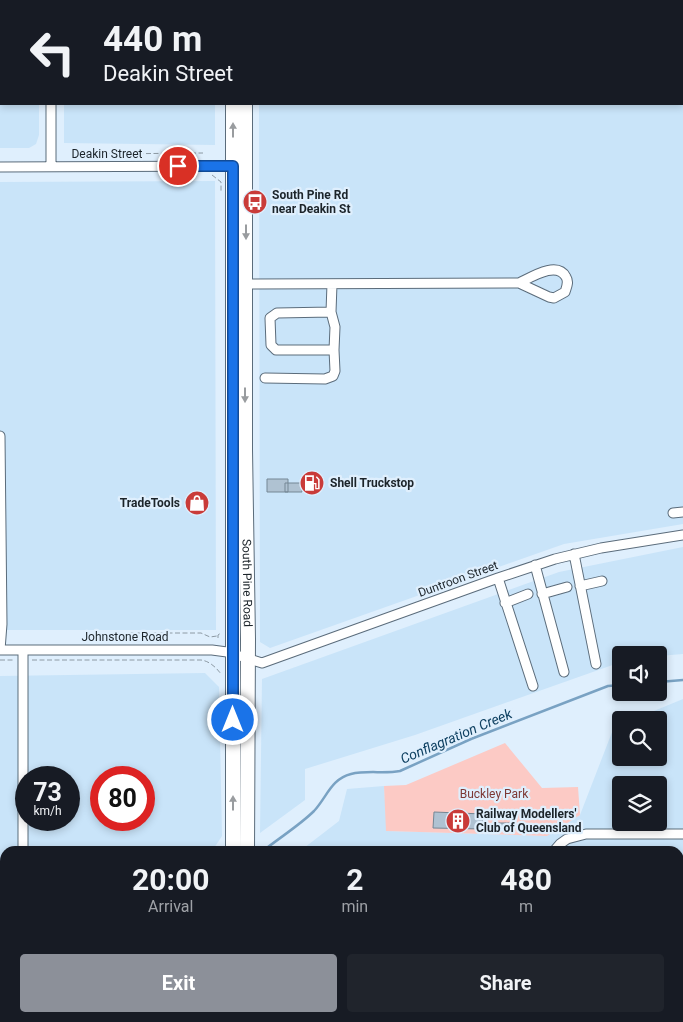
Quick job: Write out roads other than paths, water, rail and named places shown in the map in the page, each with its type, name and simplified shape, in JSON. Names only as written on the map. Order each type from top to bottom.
[{"type":"highway","name":"South Pine Road","points":[[233,105],[239,166],[239,284],[233,653],[233,846]]},
{"type":"highway","name":"South Pine Road","points":[[239,166],[245,105]]},
{"type":"highway","name":"South Pine Road","points":[[239,284],[248,659],[247,846]]},
{"type":"street","points":[[51,105],[51,167]]},
{"type":"street","name":"Deakin Street","points":[[0,166],[239,166]]},
{"type":"street","points":[[239,284],[519,283],[550,270],[558,270],[564,274],[568,285],[565,292],[554,298],[549,298],[519,283]]},
{"type":"street","points":[[265,378],[330,379],[334,376],[335,321],[332,312],[332,284]]},
{"type":"street","points":[[332,312],[276,313],[270,318],[270,340],[271,345],[276,350],[334,350]]},
{"type":"street","points":[[0,436],[2,614],[0,650]]},
{"type":"street","points":[[673,514],[683,512]]},
{"type":"street","name":"Duntroon Street","points":[[248,659],[259,663],[264,662],[535,565],[601,548],[683,535]]},
{"type":"street","points":[[574,554],[596,664]]},
{"type":"street","points":[[535,565],[564,672]]},
{"type":"street","points":[[498,578],[533,686]]},
{"type":"street","points":[[580,586],[602,581]]},
{"type":"street","points":[[542,594],[567,587]]},
{"type":"street","points":[[505,603],[528,594]]},
{"type":"street","name":"Johnstone Road","points":[[0,650],[212,650],[233,653],[248,659]]},
{"type":"street","points":[[22,650],[23,846]]},
{"type":"street","points":[[558,846],[567,839],[586,834],[683,834]]},
{"type":"waterway","name":"Conflagration Creek","points":[[667,681],[683,680]]},
{"type":"waterway","name":"Conflagration Creek","points":[[270,846],[314,811],[334,784],[344,776],[357,773],[400,771],[471,739],[612,686]]},
{"type":"place","name":"South Pine Rd near Deakin St","points":[[255,202]]},
{"type":"place","name":"Shell Truckstop","points":[[312,483]]},
{"type":"place","name":"TradeTools","points":[[197,503]]},
{"type":"place","name":"Railway Modellers' Club of Queensland","points":[[458,821]]},
{"type":"park label","name":"Buckley Park","points":[[494,794]]}]
